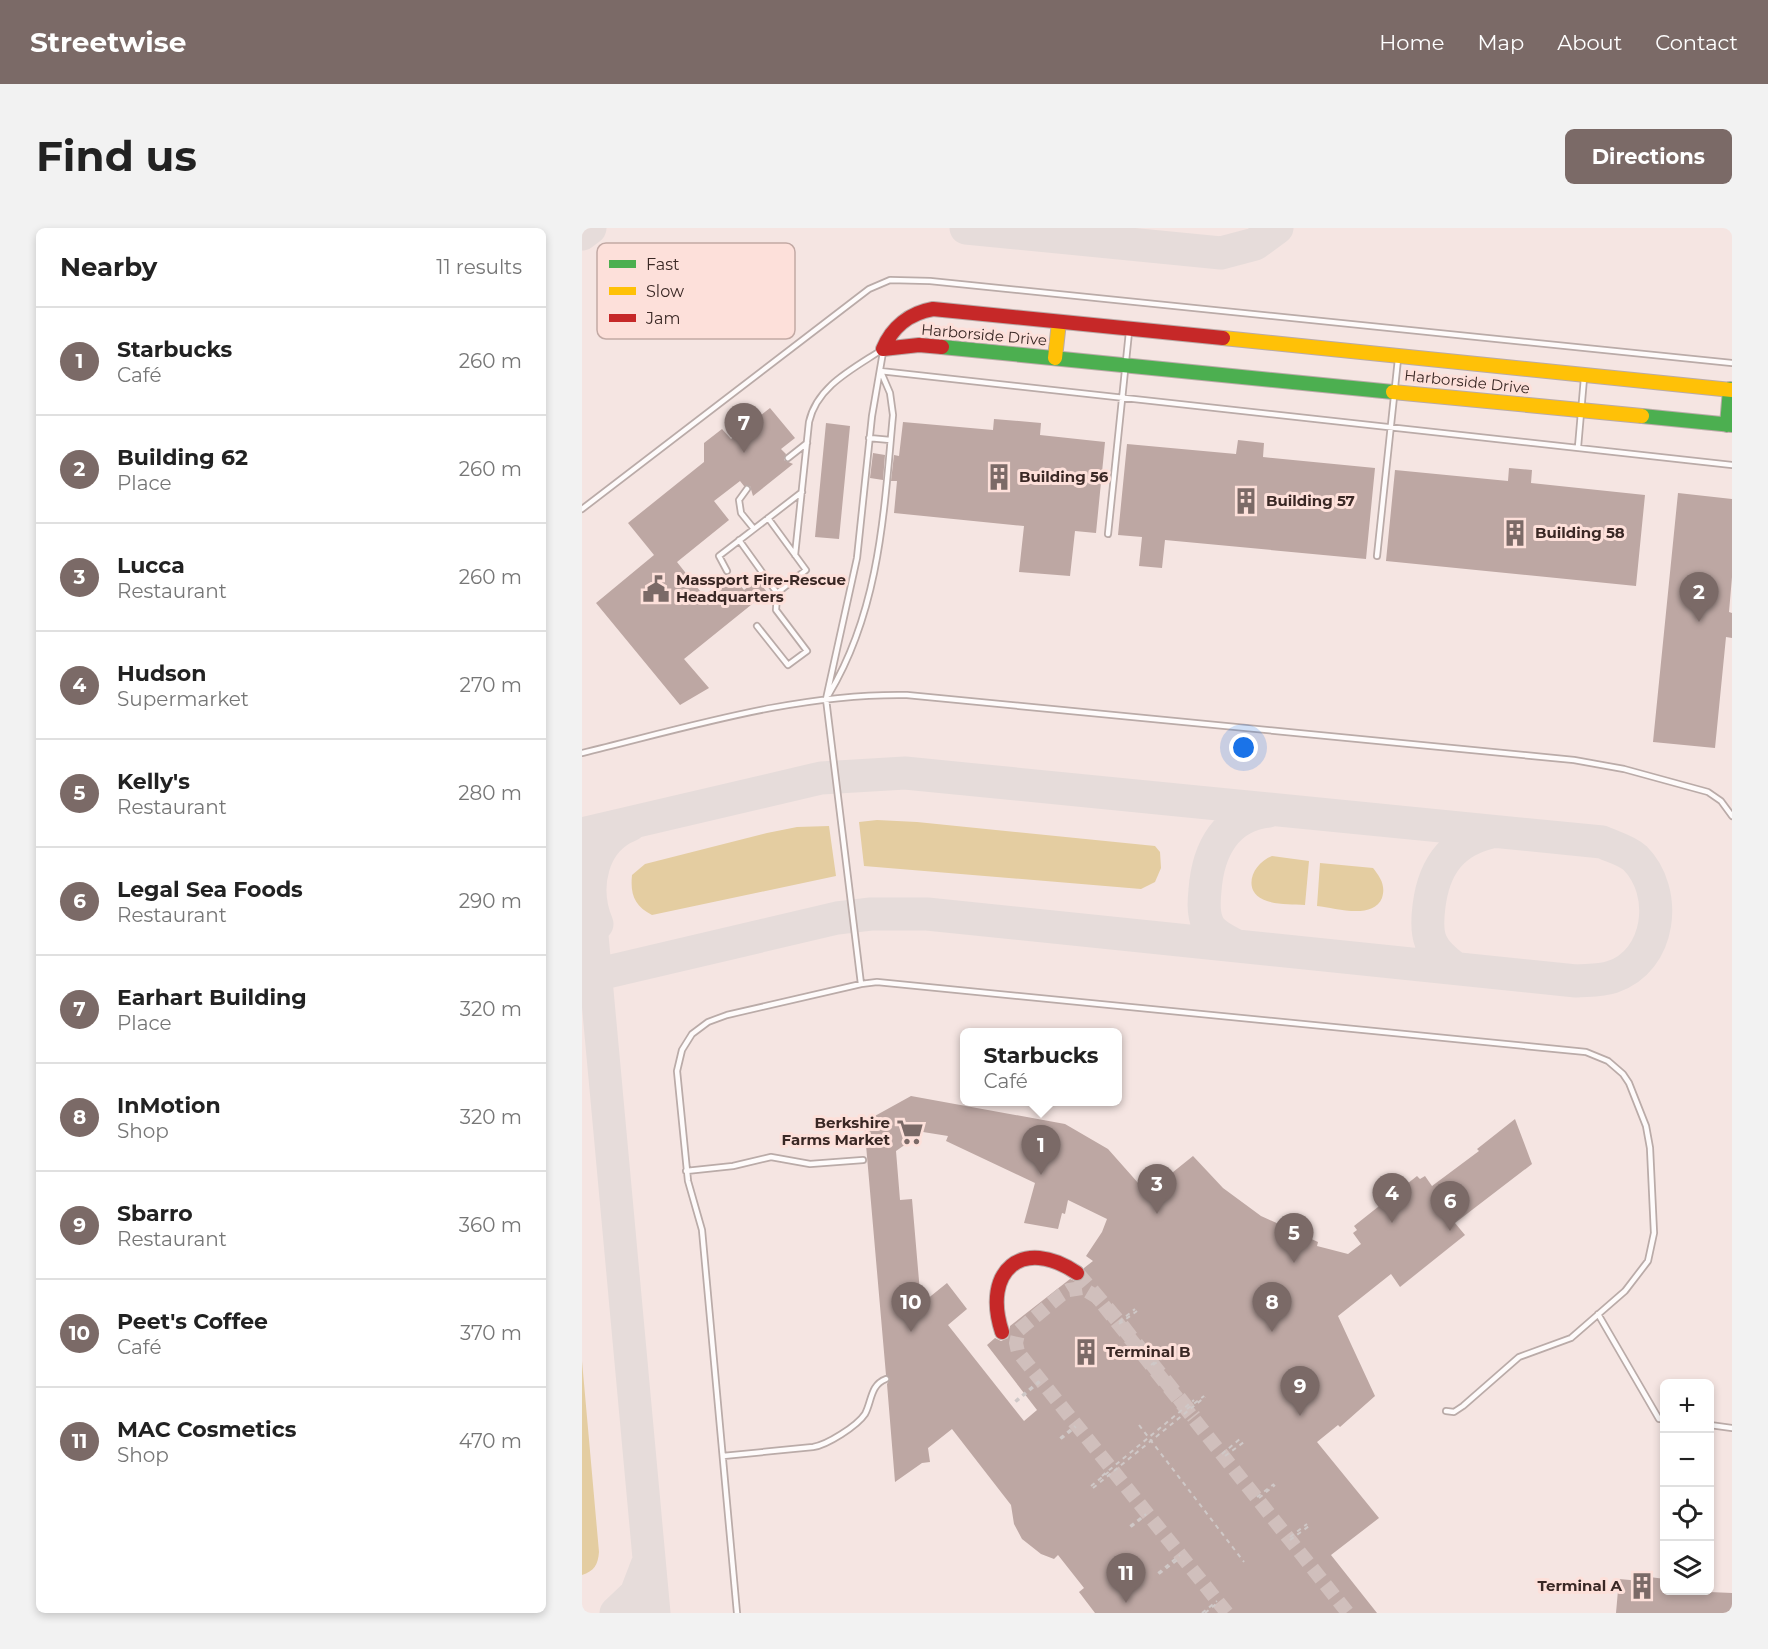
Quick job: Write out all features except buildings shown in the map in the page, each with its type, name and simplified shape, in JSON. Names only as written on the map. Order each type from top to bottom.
[{"type":"street","name":"Harborside Drive","points":[[883,349],[894,330],[924,310],[1731,390]]},
{"type":"street","points":[[1055,358],[1059,322]]},
{"type":"street","name":"Harborside Drive","points":[[883,349],[919,345],[1730,425]]},
{"type":"street","points":[[1730,425],[1731,390]]},
{"type":"street","points":[[1002,1332],[995,1315],[993,1297],[999,1280],[1011,1266],[1042,1255],[1060,1260],[1077,1273]]},
{"type":"lane","points":[[582,509],[869,289],[890,280],[930,281],[1732,363]]},
{"type":"lane","points":[[1108,534],[1130,329]]},
{"type":"lane","points":[[861,984],[826,699],[856,558],[869,438],[883,349]]},
{"type":"lane","points":[[795,555],[811,412],[823,393],[842,376],[883,349]]},
{"type":"lane","points":[[1377,556],[1398,356]]},
{"type":"lane","points":[[880,371],[1732,465]]},
{"type":"lane","points":[[826,699],[839,678],[875,577],[892,404],[880,371]]},
{"type":"lane","points":[[1578,447],[1584,375]]},
{"type":"lane","points":[[869,438],[890,440]]},
{"type":"lane","points":[[788,458],[807,443]]},
{"type":"lane","points":[[747,489],[739,500],[741,513],[754,529]]},
{"type":"lane","points":[[727,571],[719,556],[802,492]]},
{"type":"lane","points":[[768,518],[806,570],[777,592]]},
{"type":"lane","points":[[739,540],[777,592],[776,610],[807,651],[788,665],[757,626]]},
{"type":"lane","points":[[582,753],[782,705],[884,694],[951,698],[1574,760],[1624,769],[1708,792],[1722,801],[1732,816]]},
{"type":"lane","points":[[737,1613],[702,1230],[686,1171],[677,1071],[680,1053],[692,1034],[702,1025],[727,1015],[861,984],[908,984],[1586,1052],[1602,1057],[1618,1069],[1629,1083],[1646,1126],[1650,1148],[1654,1233],[1648,1261],[1641,1274],[1571,1338],[1519,1357],[1463,1406],[1454,1412],[1446,1411]]},
{"type":"lane","points":[[686,1171],[733,1166],[771,1157],[810,1164],[863,1160]]},
{"type":"lane","points":[[1598,1314],[1660,1419]]},
{"type":"lane","points":[[723,1456],[813,1447],[827,1443],[864,1415],[874,1389],[886,1379]]},
{"type":"lane","points":[[1714,1426],[1732,1428]]},
{"type":"path","points":[[1119,1323],[1136,1310]]},
{"type":"path","points":[[1152,1365],[1172,1350]]},
{"type":"path","points":[[1015,1401],[1039,1382]]},
{"type":"path","points":[[1111,1470],[1092,1487],[1205,1397],[1187,1410]]},
{"type":"path","points":[[1102,1476],[1194,1400]]},
{"type":"path","points":[[1139,1425],[1244,1562]]},
{"type":"path","points":[[1060,1438],[1076,1427]]},
{"type":"path","points":[[1222,1454],[1241,1438]]},
{"type":"path","points":[[1225,1456],[1244,1442]]},
{"type":"path","points":[[1258,1498],[1275,1484]]},
{"type":"path","points":[[1131,1526],[1146,1514]]},
{"type":"path","points":[[1290,1538],[1308,1525]]},
{"type":"path","points":[[1158,1574],[1180,1557]]},
{"type":"path","points":[[1203,1613],[1217,1602]]},
{"type":"shaded area","points":[[877,820],[1155,846],[1160,852],[1161,868],[1155,882],[1141,889],[864,866],[859,822]]},
{"type":"shaded area","points":[[829,826],[836,876],[652,915],[641,908],[633,894],[632,875],[645,864],[767,833],[797,827]]},
{"type":"shaded area","points":[[1272,856],[1309,861],[1305,905],[1267,901],[1254,892],[1252,878],[1254,872],[1259,865]]},
{"type":"shaded area","points":[[1320,863],[1373,868],[1383,885],[1382,898],[1371,909],[1362,911],[1317,906]]},
{"type":"shaded area","points":[[582,1361],[599,1552],[595,1567],[582,1575]]},
{"type":"taxiway","points":[[582,234],[590,228]]},
{"type":"taxiway","points":[[966,228],[1221,253],[1255,244],[1277,228]]},
{"type":"taxiway","points":[[582,834],[821,778],[905,773],[1602,842],[1635,858],[1646,872],[1653,889],[1656,906],[1655,924],[1650,941],[1641,956],[1628,969],[1612,977],[1594,980],[1576,981],[927,914],[871,914],[837,918],[582,978]]},
{"type":"taxiway","points":[[1235,945],[1215,933],[1206,918],[1204,906],[1210,861],[1215,848],[1231,827],[1241,819],[1269,811]]},
{"type":"taxiway","points":[[597,924],[590,895],[593,867],[598,853],[606,842],[617,832],[630,825]]},
{"type":"taxiway","points":[[1455,968],[1439,955],[1429,934],[1429,906],[1435,879],[1447,857],[1456,849],[1478,836],[1492,832]]},
{"type":"taxiway","points":[[589,903],[654,1613]]},
{"type":"taxiway","points":[[616,1613],[636,1594],[649,1560]]},
{"type":"tunnel","points":[[1077,1273],[1194,1417]]},
{"type":"tunnel","points":[[1227,1613],[1018,1352],[1016,1343],[1019,1330],[1069,1290],[1082,1288],[1097,1297],[1348,1613]]},
{"type":"traffic: fast","points":[[942,347],[1393,392]]},
{"type":"traffic: fast","points":[[1727,425],[1730,389]]},
{"type":"traffic: fast","points":[[1642,416],[1732,425]]},
{"type":"traffic: slow","points":[[1055,358],[1059,322]]},
{"type":"traffic: slow","points":[[1223,338],[1732,390]]},
{"type":"traffic: slow","points":[[1393,392],[1642,416]]},
{"type":"traffic: jam","points":[[942,347],[919,345],[883,349],[891,334],[903,322],[933,309],[1223,338]]},
{"type":"traffic: jam","points":[[1002,1332],[997,1310],[998,1292],[1002,1277],[1011,1266],[1024,1259],[1039,1258],[1057,1262],[1077,1273]]},
{"type":"place","name":"Earhart Building","points":[[744,453]]},
{"type":"place","name":"Building 56","points":[[999,477]]},
{"type":"place","name":"Building 57","points":[[1246,501]]},
{"type":"place","name":"Building 58","points":[[1515,533]]},
{"type":"place","name":"Massport Fire-Rescue Headquarters","points":[[656,589]]},
{"type":"place","name":"Building 62","points":[[1699,622]]},
{"type":"place","name":"Berkshire Farms Market","points":[[910,1132]]},
{"type":"place","name":"Starbucks","points":[[1041,1175]]},
{"type":"place","name":"Lucca","points":[[1157,1214]]},
{"type":"place","name":"Hudson","points":[[1392,1223]]},
{"type":"place","name":"Legal Sea Foods","points":[[1450,1231]]},
{"type":"place","name":"Kelly's","points":[[1294,1263]]},
{"type":"place","name":"Peet's Coffee","points":[[911,1332]]},
{"type":"place","name":"InMotion","points":[[1272,1332]]},
{"type":"place","name":"Terminal B","points":[[1086,1352]]},
{"type":"place","name":"Sbarro","points":[[1300,1416]]},
{"type":"place","name":"Terminal A","points":[[1642,1586]]},
{"type":"place","name":"MAC Cosmetics","points":[[1126,1603]]}]
